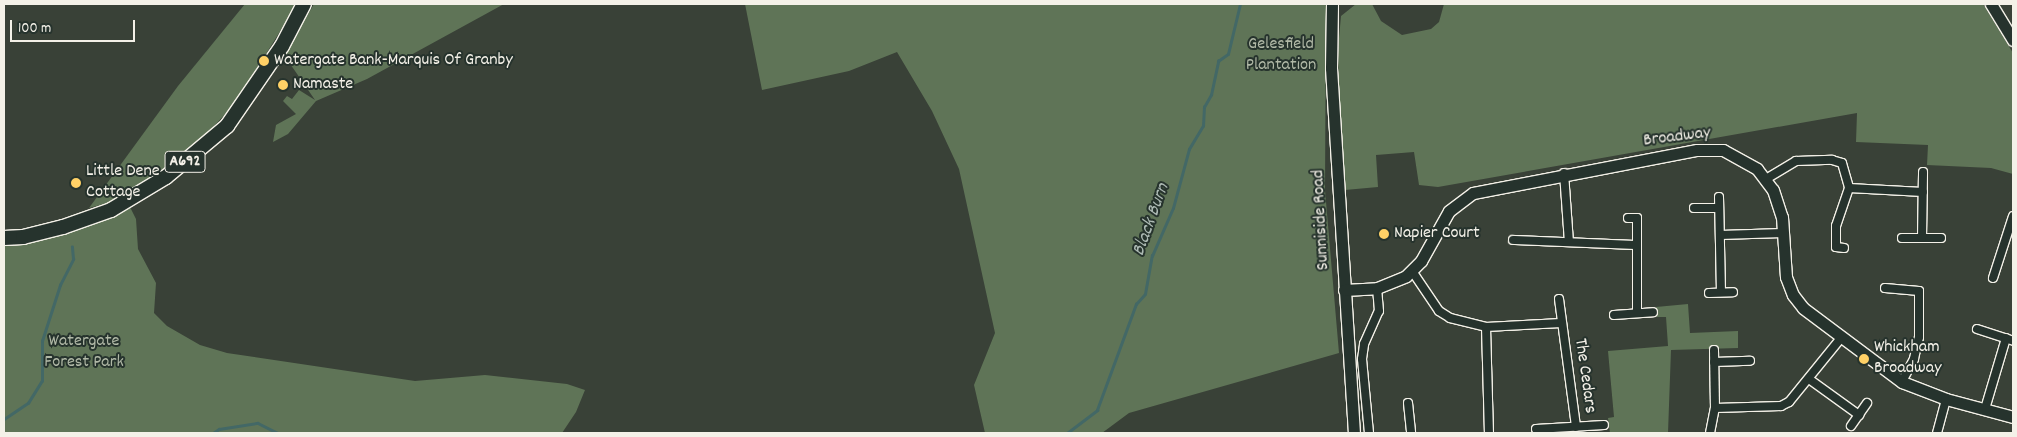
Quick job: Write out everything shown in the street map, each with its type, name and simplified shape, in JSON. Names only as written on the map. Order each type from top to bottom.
[{"type":"highway","name":"A692","points":[[4,238],[23,237],[63,227],[112,210],[166,177],[227,126],[282,46],[304,4]]},
{"type":"street","name":"Sunniside Road","points":[[1332,4],[1331,68],[1354,433]]},
{"type":"street","points":[[1991,4],[2013,40]]},
{"type":"street","name":"Broadway","points":[[1344,290],[1377,288],[1396,282],[1412,271],[1428,250],[1441,222],[1459,200],[1487,187],[1712,149],[1723,150],[1742,159],[1766,179],[1778,200],[1786,277],[1793,295],[1816,319],[1902,382],[1946,399],[2013,417]]},
{"type":"street","points":[[1766,179],[1796,160],[1832,160],[1842,163],[1849,188],[1836,226],[1836,247],[1844,248]]},
{"type":"street","points":[[1922,238],[1923,172]]},
{"type":"street","points":[[1564,173],[1569,242]]},
{"type":"street","points":[[1849,188],[1922,192]]},
{"type":"street","points":[[1719,197],[1722,292]]},
{"type":"street","points":[[1694,208],[1720,208]]},
{"type":"street","points":[[1993,278],[2013,216]]},
{"type":"street","points":[[1628,218],[1637,218],[1637,313]]},
{"type":"street","points":[[1720,235],[1782,233]]},
{"type":"street","points":[[1902,238],[1941,238]]},
{"type":"street","points":[[1513,240],[1637,245]]},
{"type":"street","name":"The Cedars","points":[[1412,271],[1439,311],[1450,318],[1486,327],[1561,323],[1572,384],[1576,427]]},
{"type":"street","points":[[1369,433],[1362,359],[1364,344],[1379,311],[1377,288]]},
{"type":"street","points":[[1885,288],[1919,292],[1919,337],[1914,359],[1902,382]]},
{"type":"street","points":[[1709,293],[1733,292]]},
{"type":"street","points":[[1559,299],[1561,323]]},
{"type":"street","points":[[1614,315],[1653,312]]},
{"type":"street","points":[[1486,327],[1489,433]]},
{"type":"street","points":[[1977,329],[2010,340],[1985,409]]},
{"type":"street","points":[[1715,408],[1780,406],[1796,396],[1841,338]]},
{"type":"street","points":[[1710,433],[1715,408],[1714,350]]},
{"type":"street","points":[[1714,362],[1750,361]]},
{"type":"street","points":[[1809,379],[1858,415]]},
{"type":"street","points":[[1937,433],[1946,399]]},
{"type":"street","points":[[1408,403],[1410,433]]},
{"type":"street","points":[[1851,426],[1867,403]]},
{"type":"street","points":[[1536,429],[1604,425]]},
{"type":"green space","points":[[245,4],[297,4],[235,104],[191,150],[123,199],[89,208],[178,86]]},
{"type":"green space","points":[[314,4],[504,4],[367,79],[316,101],[288,134],[273,142],[276,125],[296,114],[283,101],[287,96],[292,99],[299,90],[315,100],[284,55]]},
{"type":"green space","name":"Gelesfield Plantation","points":[[745,4],[1326,4],[1325,190],[1339,353],[1129,413],[1102,433],[985,433],[974,385],[995,333],[959,169],[932,111],[897,52],[849,71],[762,90]]},
{"type":"green space","points":[[1356,4],[1372,4],[1381,21],[1402,35],[1431,29],[1439,22],[1444,4],[1983,4],[2013,53],[2013,174],[1991,168],[1927,165],[1928,145],[1856,142],[1857,113],[1438,187],[1419,185],[1414,152],[1376,155],[1378,187],[1345,190],[1339,112],[1338,49],[1341,16]]},
{"type":"green space","name":"Watergate Forest Park","points":[[130,207],[136,219],[138,249],[156,283],[154,313],[167,326],[200,345],[227,353],[415,381],[485,375],[567,384],[585,390],[576,412],[562,433],[4,433],[4,242],[44,237],[88,226]]},
{"type":"green space","points":[[1688,304],[1690,333],[1738,331],[1738,348],[1671,350],[1668,433],[1610,433],[1608,418],[1614,417],[1608,351],[1668,346],[1666,317],[1657,317],[1656,307]]},
{"type":"waterway","name":"Black Burn","points":[[1067,433],[1097,410],[1136,304],[1145,294],[1152,256],[1173,208],[1189,149],[1203,126],[1204,107],[1211,95],[1218,61],[1228,54],[1240,4]]},
{"type":"waterway","points":[[4,419],[28,403],[42,381],[42,341],[60,285],[73,259],[72,247]]},
{"type":"waterway","name":"Black Burn","points":[[213,433],[219,429],[258,423],[278,433]]},
{"type":"place","name":"Watergate Bank-Marquis Of Granby","points":[[264,61]]},
{"type":"place","name":"Namaste","points":[[283,85]]},
{"type":"place","name":"Little Dene Cottage","points":[[76,183]]},
{"type":"place","name":"Napier Court","points":[[1384,234]]},
{"type":"place","name":"Whickham Broadway","points":[[1864,359]]}]
